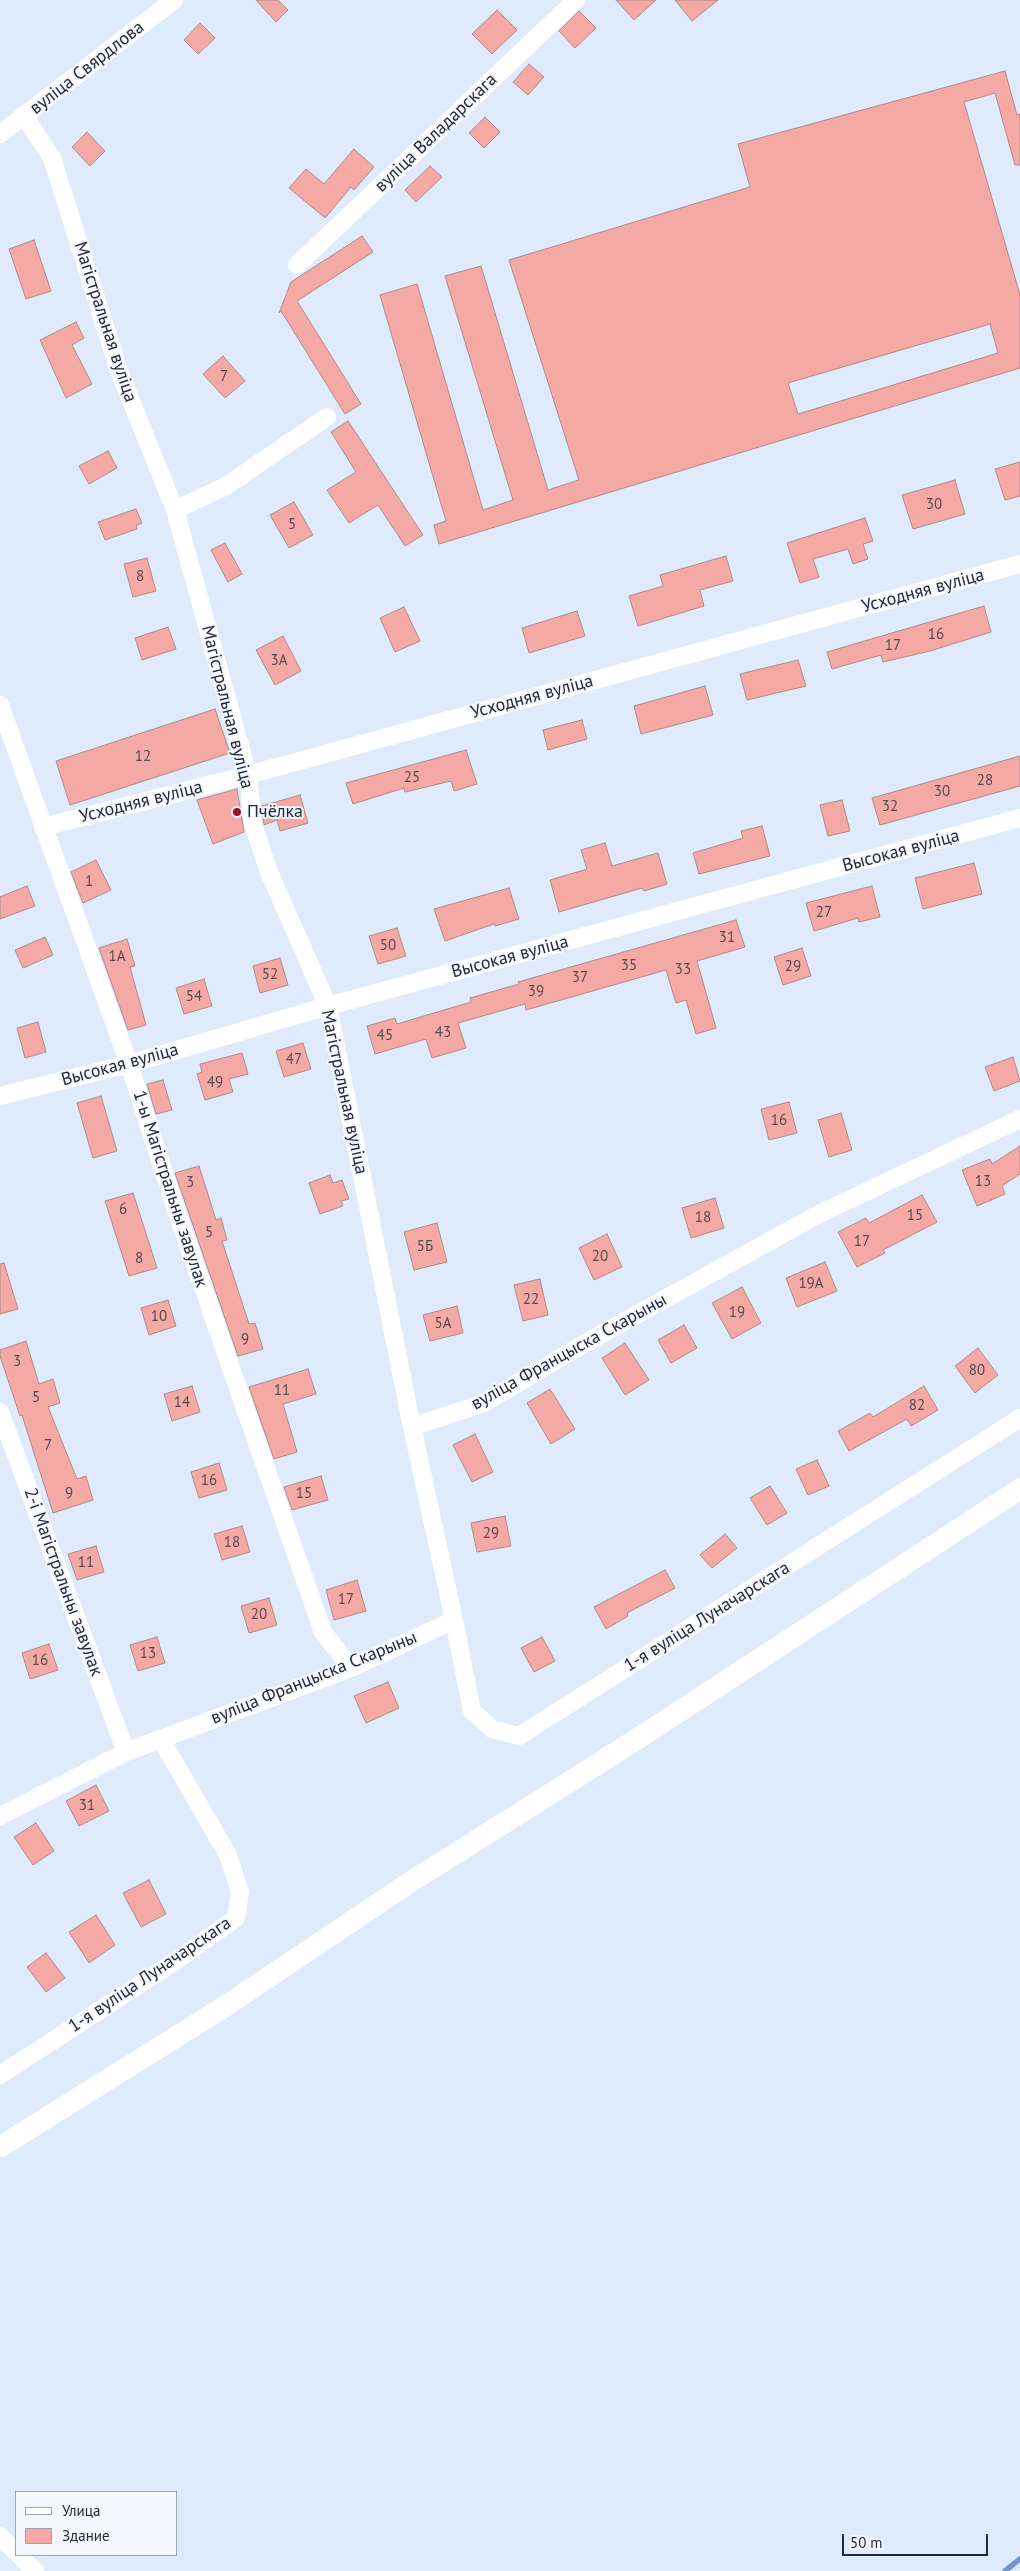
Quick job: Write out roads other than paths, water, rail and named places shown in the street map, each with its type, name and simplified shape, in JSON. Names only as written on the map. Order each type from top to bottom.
[{"type":"street","name":"вуліца Свярдлова","points":[[0,134],[25,117],[174,0]]},
{"type":"street","name":"вуліца Валадарскага","points":[[297,265],[576,0]]},
{"type":"street","name":"Магістральная вуліца","points":[[25,117],[52,158],[119,371],[175,510],[248,775],[253,824],[269,872],[328,1006],[412,1427]]},
{"type":"street","points":[[175,510],[226,486],[327,417]]},
{"type":"street","name":"Усходняя вуліца","points":[[43,827],[248,775],[1020,564]]},
{"type":"street","name":"1-ы Магістральны завулак","points":[[0,705],[129,1064],[176,1213],[323,1632],[351,1668]]},
{"type":"street","name":"Высокая вуліца","points":[[0,1096],[129,1064],[328,1006],[1020,818]]},
{"type":"street","name":"вуліца Францыска Скарыны","points":[[412,1427],[484,1403],[589,1341],[819,1214],[1020,1119]]},
{"type":"street","name":"2-і Магістральны завулак","points":[[0,1412],[126,1752]]},
{"type":"street","name":"1-я вуліца Луначарскага","points":[[454,1620],[472,1711],[492,1729],[519,1736],[1020,1418]]},
{"type":"street","points":[[412,1427],[454,1620]]},
{"type":"street","points":[[0,2146],[221,2009],[412,1881],[639,1738],[1020,1489]]},
{"type":"street","name":"вуліца Францыска Скарыны","points":[[0,1816],[126,1752],[351,1668],[454,1620]]},
{"type":"street","name":"1-я вуліца Луначарскага","points":[[0,2075],[180,1958],[236,1918],[240,1892],[228,1855],[161,1739]]},
{"type":"street","points":[[0,2536],[15,2551]]},
{"type":"street","points":[[20,2556],[35,2571]]},
{"type":"waterway","points":[[1005,2571],[1020,2559]]},
{"type":"place","name":"Пчёлка","points":[[237,812]]}]
